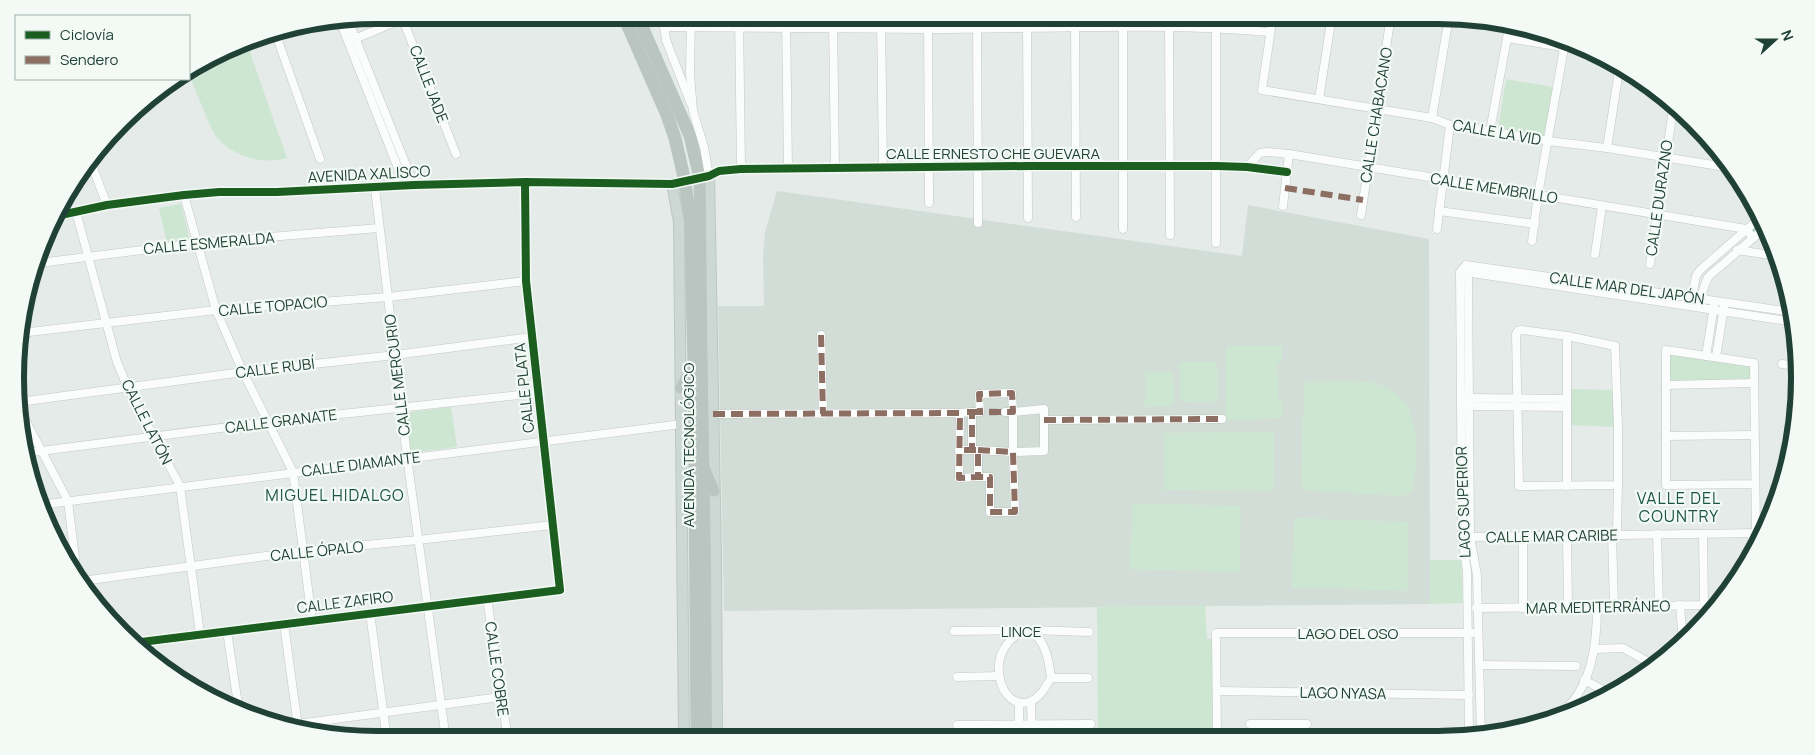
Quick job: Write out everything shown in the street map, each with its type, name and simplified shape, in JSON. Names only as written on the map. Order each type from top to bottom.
[{"type":"highway","name":"AVENIDA TECNOLÓGICO","points":[[627,24],[667,115],[680,159],[690,220],[694,364],[697,731]]},
{"type":"highway","name":"AVENIDA TECNOLÓGICO","points":[[641,24],[683,118],[704,177],[703,465],[706,731]]},
{"type":"highway","points":[[681,388],[694,364]]},
{"type":"highway","points":[[703,465],[714,491]]},
{"type":"highway","points":[[695,731],[697,727]]},
{"type":"main road","name":"AVENIDA TECNOLÓGICO","points":[[704,177],[713,414],[717,731]]},
{"type":"main road","name":"AVENIDA TECNOLÓGICO","points":[[672,184],[679,222],[684,731]]},
{"type":"street","points":[[352,40],[387,24]]},
{"type":"street","name":"CALLE JADE","points":[[405,24],[456,154]]},
{"type":"street","points":[[664,24],[666,40],[693,111],[704,147],[704,177]]},
{"type":"street","points":[[690,24],[690,74],[693,111]]},
{"type":"street","points":[[739,24],[741,169]]},
{"type":"street","points":[[786,24],[788,168]]},
{"type":"street","points":[[833,24],[835,168]]},
{"type":"street","points":[[881,24],[883,168]]},
{"type":"street","points":[[928,24],[929,203]]},
{"type":"street","points":[[977,24],[978,223]]},
{"type":"street","points":[[1027,24],[1028,218]]},
{"type":"street","points":[[1075,24],[1076,217]]},
{"type":"street","points":[[1122,24],[1123,229]]},
{"type":"street","points":[[1216,24],[1216,243]]},
{"type":"street","points":[[664,27],[786,29],[1169,27],[1270,32],[1271,24]]},
{"type":"street","points":[[1319,99],[1331,24]]},
{"type":"street","name":"CALLE CHABACANO","points":[[1360,215],[1390,24]]},
{"type":"street","points":[[1432,118],[1448,24]]},
{"type":"street","points":[[349,25],[352,40],[398,168],[401,186]]},
{"type":"street","points":[[343,26],[352,40],[414,185]]},
{"type":"street","points":[[1169,27],[1170,235]]},
{"type":"street","points":[[1490,131],[1509,31]]},
{"type":"street","name":"CALLE LA VID","points":[[1270,32],[1262,90],[1432,118],[1450,124],[1548,141],[1607,148],[1721,167]]},
{"type":"street","points":[[1508,38],[1564,48],[1538,195],[1532,241]]},
{"type":"street","points":[[277,39],[320,159]]},
{"type":"street","points":[[1607,148],[1618,74]]},
{"type":"street","name":"CALLE DURAZNO","points":[[1650,264],[1672,113]]},
{"type":"street","points":[[1437,229],[1450,124]]},
{"type":"street","name":"CALLE MEMBRILLO","points":[[1247,167],[1260,153],[1289,154],[1746,229]]},
{"type":"street","points":[[1283,206],[1289,154]]},
{"type":"street","name":"CALLE ERNESTO CHE GUEVARA","points":[[685,182],[719,171],[788,168],[1217,166],[1247,167],[1287,172]]},
{"type":"street","points":[[93,168],[107,205]]},
{"type":"street","name":"AVENIDA XALISCO","points":[[64,214],[107,205],[219,192],[277,192],[526,182],[672,184],[685,182]]},
{"type":"street","name":"CALLE PLATA","points":[[526,182],[526,281],[560,590]]},
{"type":"street","name":"CALLE MERCURIO","points":[[375,188],[407,457],[445,731]]},
{"type":"street","points":[[184,195],[216,310],[243,372],[293,472],[312,620]]},
{"type":"street","points":[[1594,254],[1602,206]]},
{"type":"street","points":[[1439,211],[1535,224]]},
{"type":"street","name":"CALLE LATÓN","points":[[76,212],[118,362],[128,388],[180,486],[200,634]]},
{"type":"street","points":[[1691,301],[1696,276],[1700,270],[1755,222]]},
{"type":"street","name":"CALLE ESMERALDA","points":[[44,261],[198,243],[379,228]]},
{"type":"street","points":[[1746,229],[1753,238]]},
{"type":"street","points":[[1701,308],[1708,277],[1760,232]]},
{"type":"street","points":[[1728,246],[1738,251],[1769,255]]},
{"type":"street","name":"CALLE MAR DEL JAPÓN","points":[[1464,270],[1466,265],[1691,301],[1702,299],[1785,311]]},
{"type":"street","name":"LAGO SUPERIOR","points":[[1464,270],[1469,729]]},
{"type":"street","name":"CALLE TOPACIO","points":[[27,331],[106,324],[216,310],[388,297],[526,281]]},
{"type":"street","name":"CALLE MAR DEL JAPÓN","points":[[1691,301],[1701,308],[1786,321]]},
{"type":"street","points":[[1706,356],[1714,301]]},
{"type":"street","points":[[1716,357],[1725,303]]},
{"type":"street","points":[[1614,606],[1612,535],[1617,531],[1618,485],[1615,346],[1567,336],[1518,331],[1516,334],[1519,486],[1618,485]]},
{"type":"street","points":[[821,335],[823,414]]},
{"type":"street","points":[[1567,336],[1567,486]]},
{"type":"street","name":"CALLE RUBÍ","points":[[25,401],[243,372],[532,337]]},
{"type":"street","points":[[1755,484],[1666,485],[1666,350],[1754,363],[1755,484],[1758,526]]},
{"type":"street","points":[[1782,364],[1790,365]]},
{"type":"street","points":[[1666,385],[1754,383]]},
{"type":"street","points":[[960,413],[959,478],[990,477],[990,512],[1015,512],[1013,452],[1009,412],[1012,392],[979,394],[976,412],[975,450],[978,477]]},
{"type":"street","name":"CALLE GRANATE","points":[[32,453],[267,422],[538,394]]},
{"type":"street","points":[[1464,402],[1567,403]]},
{"type":"street","points":[[959,450],[1044,451],[1044,409],[1009,412]]},
{"type":"street","points":[[713,414],[989,412]]},
{"type":"street","points":[[1044,420],[1222,420]]},
{"type":"street","points":[[27,424],[68,501],[75,561]]},
{"type":"street","name":"CALLE DIAMANTE","points":[[48,504],[407,457],[682,424]]},
{"type":"street","points":[[1666,436],[1754,435]]},
{"type":"street","name":"CALLE ÓPALO","points":[[88,580],[191,568],[303,551],[553,525]]},
{"type":"street","name":"CALLE MAR CARIBE","points":[[1466,537],[1755,533]]},
{"type":"street","points":[[1657,534],[1659,606]]},
{"type":"street","points":[[1703,534],[1704,605]]},
{"type":"street","points":[[1523,536],[1524,608]]},
{"type":"street","points":[[1567,536],[1568,607]]},
{"type":"street","name":"LAGO SUPERIOR","points":[[1466,537],[1477,574],[1480,633],[1481,728]]},
{"type":"street","name":"CALLE ZAFIRO","points":[[143,642],[560,590]]},
{"type":"street","name":"CALLE COBRE","points":[[487,598],[506,731]]},
{"type":"street","points":[[1680,605],[1682,634]]},
{"type":"street","name":"MAR MEDITERRÁNEO","points":[[1467,608],[1708,605]]},
{"type":"street","points":[[1569,705],[1584,680],[1595,649],[1597,606]]},
{"type":"street","points":[[370,613],[386,731]]},
{"type":"street","points":[[284,624],[294,721]]},
{"type":"street","points":[[227,631],[238,702]]},
{"type":"street","name":"LINCE","points":[[954,631],[1089,632]]},
{"type":"street","points":[[1031,632],[1043,644],[1049,659],[1051,678],[1040,696],[1031,702],[1014,701],[1007,694],[998,676],[1002,652],[1016,634],[1031,632]]},
{"type":"street","name":"LAGO DEL OSO","points":[[1217,691],[1216,633],[1480,633]]},
{"type":"street","points":[[1595,649],[1623,648],[1648,662]]},
{"type":"street","points":[[1480,665],[1576,666]]},
{"type":"street","points":[[957,677],[998,676]]},
{"type":"street","points":[[1051,678],[1088,678]]},
{"type":"street","points":[[1584,680],[1603,690]]},
{"type":"street","points":[[1217,691],[1217,731]]},
{"type":"street","name":"LAGO NYASA","points":[[1217,691],[1468,696]]},
{"type":"street","points":[[308,724],[500,697]]},
{"type":"street","points":[[1019,702],[1019,731]]},
{"type":"street","points":[[1031,702],[1032,731]]},
{"type":"street","points":[[957,725],[1091,724]]},
{"type":"street","points":[[1250,724],[1307,724]]},
{"type":"street","points":[[1276,724],[1276,731]]},
{"type":"shaded area","points":[[777,191],[1242,256],[1248,205],[1429,239],[1430,604],[724,611],[718,306],[764,306],[763,255],[765,232]]},
{"type":"green space","points":[[249,49],[287,158],[258,160],[239,154],[223,143],[212,130],[190,78],[221,60]]},
{"type":"green space","points":[[1506,79],[1553,87],[1545,137],[1498,129]]},
{"type":"green space","points":[[181,204],[190,240],[167,243],[159,208]]},
{"type":"green space","points":[[1226,346],[1282,346],[1282,363],[1277,363],[1278,400],[1283,401],[1283,418],[1226,420]]},
{"type":"green space","points":[[1666,353],[1754,366],[1754,387],[1667,389]]},
{"type":"green space","points":[[1179,362],[1217,362],[1217,401],[1181,402]]},
{"type":"green space","points":[[1145,372],[1173,372],[1174,405],[1145,407]]},
{"type":"green space","points":[[1308,382],[1374,383],[1394,392],[1405,403],[1415,430],[1417,446],[1412,492],[1402,496],[1301,490],[1304,387]]},
{"type":"green space","points":[[1568,389],[1615,390],[1616,427],[1568,425]]},
{"type":"green space","points":[[451,407],[457,447],[409,453],[404,413]]},
{"type":"green space","points":[[1274,432],[1273,491],[1164,490],[1164,433]]},
{"type":"green space","points":[[1132,503],[1241,506],[1240,572],[1130,569]]},
{"type":"green space","points":[[1294,518],[1409,522],[1407,591],[1292,587]]},
{"type":"green space","points":[[1430,560],[1461,560],[1463,603],[1430,604]]},
{"type":"green space","points":[[1205,606],[1207,639],[1214,639],[1216,731],[1098,731],[1097,607]]},
{"type":"waterway","points":[[1751,232],[1757,227]]},
{"type":"tunnel","points":[[989,412],[1005,412]]},
{"type":"marked path","points":[[1285,188],[1363,200]]},
{"type":"marked path","points":[[821,335],[823,414]]},
{"type":"marked path","points":[[972,412],[980,412],[979,394],[1012,393],[1013,412],[980,412]]},
{"type":"marked path","points":[[967,412],[972,412],[972,450]]},
{"type":"marked path","points":[[713,414],[960,413],[959,478],[978,477],[978,450],[959,450]]},
{"type":"marked path","points":[[1044,420],[1222,419]]},
{"type":"marked path","points":[[978,450],[1013,452],[1015,512],[990,512],[990,477],[978,477]]},
{"type":"cycle path","points":[[64,214],[107,205],[219,192],[277,192],[525,182],[672,184],[709,176],[719,171],[741,169],[1217,166],[1247,167],[1287,172]]},
{"type":"cycle path","points":[[143,642],[560,590],[526,281],[525,182]]},
{"type":"district","name":"MIGUEL HIDALGO","points":[[335,495]]},
{"type":"district","name":"VALLE DEL COUNTRY","points":[[1679,507]]}]
